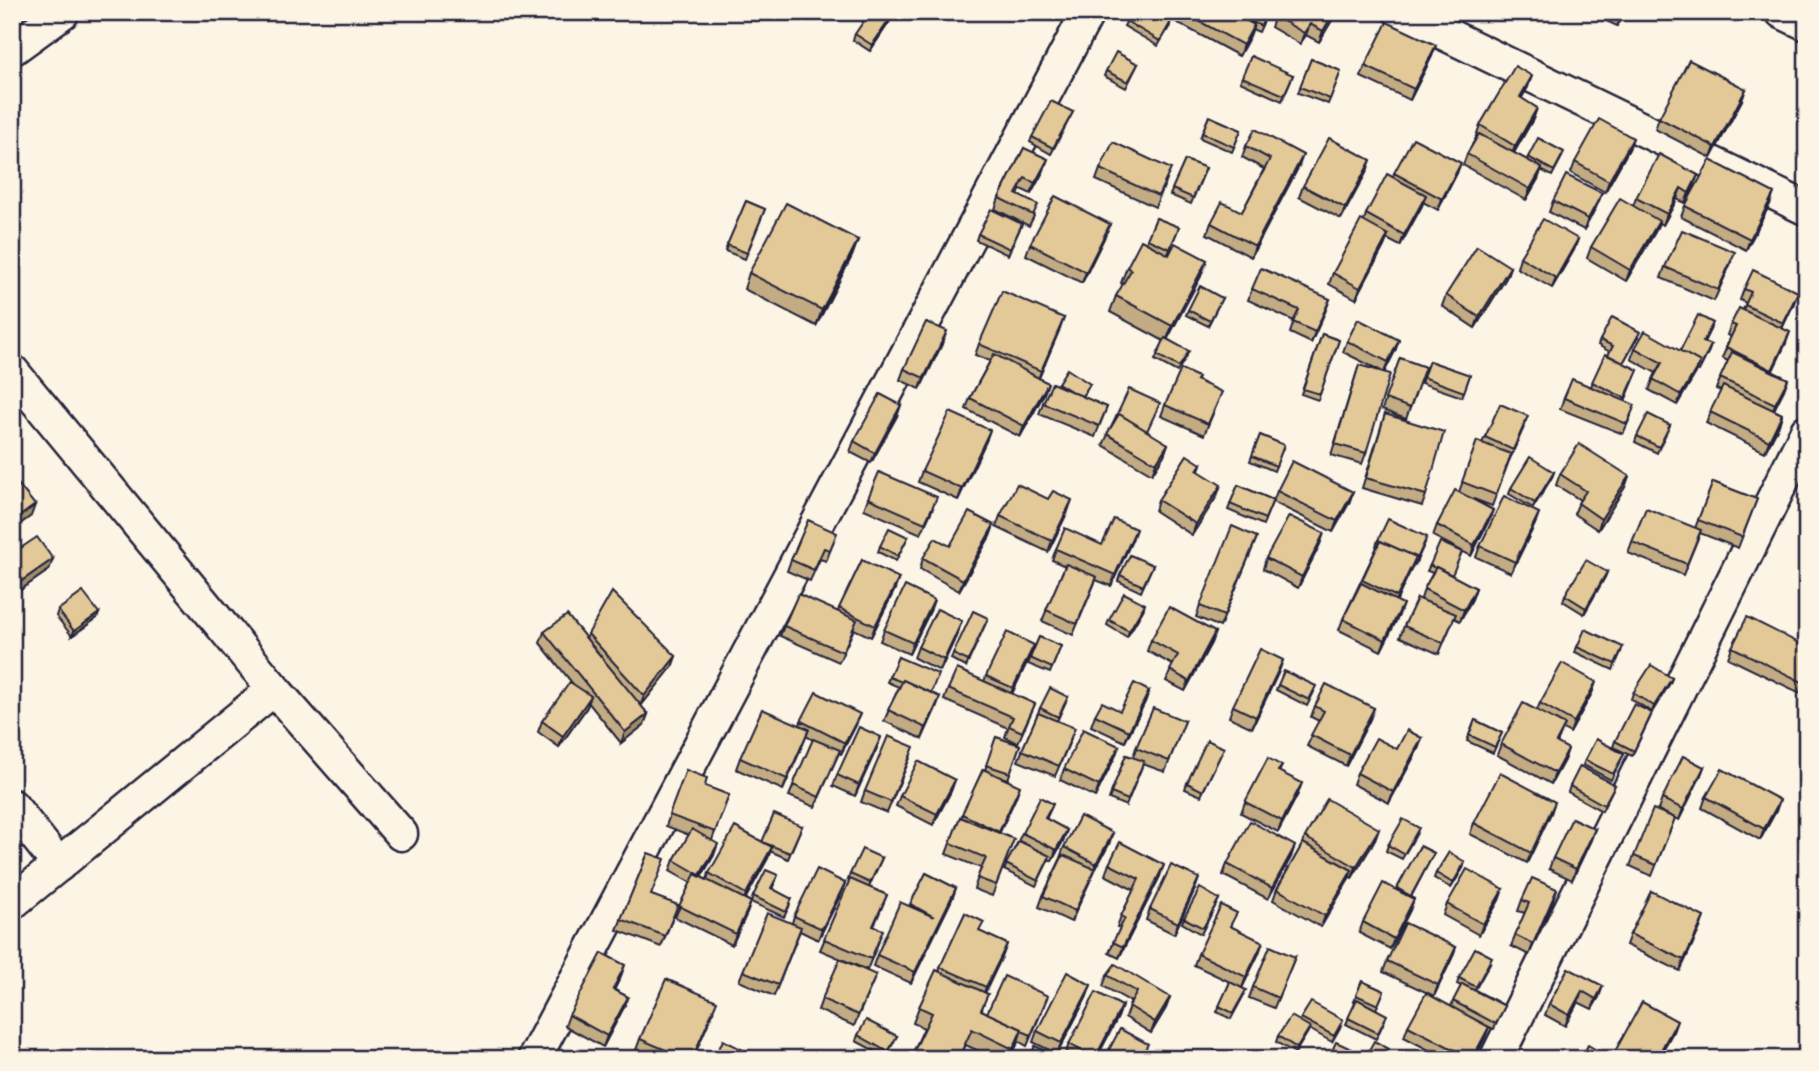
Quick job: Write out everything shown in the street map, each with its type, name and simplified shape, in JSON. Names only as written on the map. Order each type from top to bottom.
[{"type":"street","points":[[12,49],[63,12]]},
{"type":"street","points":[[534,1059],[1087,12]]},
{"type":"street","points":[[1400,12],[1807,209]]},
{"type":"street","points":[[1782,12],[1807,24]]},
{"type":"street","points":[[12,371],[274,689],[401,834]]},
{"type":"street","points":[[1496,1059],[1807,431]]},
{"type":"street","points":[[12,904],[274,689]]},
{"type":"street","points":[[12,806],[59,865]]},
{"type":"building","points":[[870,12],[886,12],[892,16],[872,45],[855,34]]},
{"type":"building","points":[[1131,12],[1158,12],[1172,20],[1160,41],[1126,21]]},
{"type":"building","points":[[1182,12],[1231,12],[1254,25],[1243,45]]},
{"type":"building","points":[[1243,12],[1267,12],[1261,26],[1241,17]]},
{"type":"building","points":[[1277,12],[1334,12],[1323,31],[1310,24],[1304,33],[1275,16]]},
{"type":"building","points":[[1387,22],[1436,45],[1414,89],[1365,66]]},
{"type":"building","points":[[1116,52],[1138,64],[1128,82],[1106,71]]},
{"type":"building","points":[[1251,56],[1293,75],[1284,95],[1242,77]]},
{"type":"building","points":[[1311,59],[1341,71],[1330,99],[1300,87]]},
{"type":"building","points":[[1689,60],[1746,89],[1715,147],[1659,118]]},
{"type":"building","points":[[1515,66],[1532,76],[1520,97],[1537,108],[1515,146],[1480,125]]},
{"type":"building","points":[[1051,101],[1073,112],[1053,148],[1032,137]]},
{"type":"building","points":[[1209,116],[1241,130],[1234,147],[1202,133]]},
{"type":"building","points":[[1599,119],[1633,138],[1609,181],[1575,162]]},
{"type":"building","points":[[1255,129],[1303,155],[1255,246],[1211,223],[1222,202],[1242,212],[1270,159],[1246,146]]},
{"type":"building","points":[[1479,134],[1542,168],[1530,189],[1467,154]]},
{"type":"building","points":[[1329,138],[1371,160],[1345,208],[1303,186]]},
{"type":"building","points":[[1413,138],[1461,163],[1442,199],[1394,173]]},
{"type":"building","points":[[1538,138],[1564,152],[1554,171],[1528,157]]},
{"type":"building","points":[[1113,142],[1171,169],[1158,196],[1100,169]]},
{"type":"building","points":[[1024,148],[1048,159],[1035,183],[1025,178],[1016,194],[1038,205],[1033,215],[999,198]]},
{"type":"building","points":[[1659,154],[1698,175],[1689,193],[1681,188],[1667,214],[1636,198]]},
{"type":"building","points":[[1185,160],[1206,168],[1193,198],[1172,189]]},
{"type":"building","points":[[1710,160],[1774,193],[1750,239],[1685,206]]},
{"type":"building","points":[[1387,174],[1426,195],[1404,235],[1366,214]]},
{"type":"building","points":[[1566,175],[1602,193],[1588,219],[1553,201]]},
{"type":"building","points":[[1055,196],[1110,224],[1086,272],[1030,244]]},
{"type":"building","points":[[1620,198],[1659,221],[1630,270],[1591,247]]},
{"type":"building","points":[[746,201],[765,209],[747,253],[727,245]]},
{"type":"building","points":[[786,203],[858,240],[822,310],[749,273]]},
{"type":"building","points":[[991,209],[1022,224],[1010,249],[978,234]]},
{"type":"building","points":[[1156,218],[1179,227],[1170,249],[1147,239]]},
{"type":"building","points":[[1543,219],[1578,239],[1556,278],[1520,257]]},
{"type":"building","points":[[1361,220],[1388,235],[1360,288],[1333,273]]},
{"type":"building","points":[[1682,230],[1735,252],[1718,290],[1665,267]]},
{"type":"building","points":[[1141,240],[1169,255],[1175,243],[1207,260],[1172,326],[1116,296],[1131,270],[1127,267]]},
{"type":"building","points":[[1477,246],[1510,267],[1479,317],[1446,295]]},
{"type":"building","points":[[1261,268],[1330,299],[1315,332],[1293,322],[1299,310],[1252,289]]},
{"type":"building","points":[[1753,270],[1798,292],[1783,323],[1745,305],[1751,292],[1744,289]]},
{"type":"building","points":[[1200,286],[1222,298],[1210,321],[1188,310]]},
{"type":"building","points":[[1002,291],[1064,318],[1041,371],[979,344]]},
{"type":"building","points":[[1739,308],[1790,332],[1772,370],[1726,347],[1736,326],[1731,324]]},
{"type":"building","points":[[1698,315],[1713,323],[1703,342],[1711,345],[1701,366],[1698,365],[1700,362],[1680,351]]},
{"type":"building","points":[[1612,317],[1640,332],[1623,363],[1608,355],[1613,346],[1600,340]]},
{"type":"building","points":[[1358,319],[1399,340],[1388,362],[1347,341]]},
{"type":"building","points":[[926,322],[947,331],[924,378],[904,369]]},
{"type":"building","points":[[1645,331],[1700,362],[1681,395],[1653,379],[1662,363],[1635,348]]},
{"type":"building","points":[[1322,334],[1339,340],[1320,394],[1303,389]]},
{"type":"building","points":[[1165,338],[1189,351],[1179,367],[1157,355]]},
{"type":"building","points":[[1732,352],[1788,379],[1775,404],[1720,378]]},
{"type":"building","points":[[994,354],[1048,383],[1024,426],[970,398]]},
{"type":"building","points":[[1605,354],[1638,370],[1625,398],[1592,382]]},
{"type":"building","points":[[1400,358],[1425,367],[1410,408],[1385,399]]},
{"type":"building","points":[[1429,361],[1470,375],[1464,392],[1423,377]]},
{"type":"building","points":[[1359,365],[1390,374],[1366,453],[1335,444]]},
{"type":"building","points":[[1067,369],[1090,384],[1082,396],[1058,383]]},
{"type":"building","points":[[1181,369],[1198,377],[1196,380],[1222,392],[1208,424],[1165,405]]},
{"type":"building","points":[[1572,379],[1635,405],[1627,424],[1564,398]]},
{"type":"building","points":[[1052,383],[1107,407],[1099,426],[1043,403]]},
{"type":"building","points":[[1723,386],[1782,414],[1769,441],[1710,412]]},
{"type":"building","points":[[1129,389],[1160,403],[1147,431],[1119,414],[1116,417]]},
{"type":"building","points":[[880,394],[901,405],[875,453],[854,441]]},
{"type":"building","points":[[1500,404],[1528,416],[1513,450],[1485,437]]},
{"type":"building","points":[[950,412],[990,430],[962,489],[922,471]]},
{"type":"building","points":[[1119,414],[1168,444],[1156,463],[1107,434]]},
{"type":"building","points":[[1385,414],[1444,432],[1426,495],[1366,478]]},
{"type":"building","points":[[1648,414],[1670,425],[1659,447],[1637,436]]},
{"type":"building","points":[[1260,435],[1284,445],[1276,466],[1252,456]]},
{"type":"building","points":[[1477,441],[1511,454],[1496,495],[1462,482]]},
{"type":"building","points":[[1579,444],[1629,476],[1601,519],[1578,503],[1586,491],[1560,474]]},
{"type":"building","points":[[1187,455],[1201,464],[1197,470],[1221,485],[1196,524],[1158,500]]},
{"type":"building","points":[[1530,457],[1554,472],[1535,503],[1511,488]]},
{"type":"building","points":[[1292,461],[1353,492],[1337,521],[1277,491]]},
{"type":"building","points":[[879,472],[937,497],[925,523],[868,498]]},
{"type":"building","points":[[1713,482],[1757,499],[1742,537],[1698,520]]},
{"type":"building","points":[[18,484],[35,505],[12,522],[12,488]]},
{"type":"building","points":[[1017,484],[1048,499],[1053,491],[1072,500],[1052,541],[1000,516]]},
{"type":"building","points":[[1238,485],[1273,500],[1265,519],[1230,504]]},
{"type":"building","points":[[1455,490],[1493,510],[1474,545],[1437,525]]},
{"type":"building","points":[[1504,496],[1539,513],[1515,562],[1480,546]]},
{"type":"building","points":[[1646,508],[1701,530],[1687,564],[1632,542]]},
{"type":"building","points":[[969,512],[994,525],[963,580],[923,558],[935,538],[950,546]]},
{"type":"building","points":[[1289,516],[1324,533],[1302,577],[1266,558]]},
{"type":"building","points":[[1114,519],[1136,529],[1115,575],[1056,549],[1065,528],[1102,545]]},
{"type":"building","points":[[1388,519],[1427,537],[1417,559],[1378,540]]},
{"type":"building","points":[[808,520],[837,533],[830,550],[824,548],[814,570],[791,560]]},
{"type":"building","points":[[1232,526],[1257,537],[1224,616],[1200,606]]},
{"type":"building","points":[[889,528],[908,537],[898,556],[880,546]]},
{"type":"building","points":[[37,537],[53,559],[20,582],[12,571],[12,554]]},
{"type":"building","points":[[1380,541],[1416,557],[1397,597],[1362,580]]},
{"type":"building","points":[[1440,542],[1462,552],[1452,575],[1430,565]]},
{"type":"building","points":[[1130,555],[1153,565],[1143,586],[1120,575]]},
{"type":"building","points":[[862,560],[899,578],[875,626],[839,608]]},
{"type":"building","points":[[1586,560],[1607,572],[1586,608],[1565,595]]},
{"type":"building","points":[[1066,564],[1097,577],[1077,624],[1046,610]]},
{"type":"building","points":[[1436,567],[1476,588],[1464,610],[1424,589]]},
{"type":"building","points":[[1361,583],[1403,604],[1385,640],[1343,619]]},
{"type":"building","points":[[905,586],[934,600],[913,643],[884,630]]},
{"type":"building","points":[[83,592],[99,613],[74,631],[58,610]]},
{"type":"building","points":[[612,592],[676,656],[644,696],[588,634]]},
{"type":"building","points":[[1124,593],[1145,604],[1129,631],[1109,620]]},
{"type":"building","points":[[798,594],[857,620],[843,652],[784,626]]},
{"type":"building","points":[[1417,598],[1456,614],[1443,643],[1404,626]]},
{"type":"building","points":[[1169,607],[1215,632],[1189,681],[1170,670],[1178,655],[1151,640]]},
{"type":"building","points":[[937,609],[962,621],[944,660],[918,647]]},
{"type":"building","points":[[973,611],[988,618],[968,661],[953,654]]},
{"type":"building","points":[[567,615],[648,714],[625,732],[544,632]]},
{"type":"building","points":[[1747,617],[1807,647],[1807,677],[1804,683],[1732,647]]},
{"type":"building","points":[[1585,629],[1623,647],[1615,664],[1577,647]]},
{"type":"building","points":[[1007,632],[1034,645],[1013,688],[986,676]]},
{"type":"building","points":[[1039,637],[1061,646],[1052,668],[1030,658]]},
{"type":"building","points":[[1260,649],[1283,660],[1256,717],[1233,706]]},
{"type":"building","points":[[898,657],[938,674],[931,693],[903,680],[902,682],[889,677]]},
{"type":"building","points":[[1562,663],[1596,682],[1574,722],[1540,703]]},
{"type":"building","points":[[1651,665],[1672,678],[1654,706],[1633,693]]},
{"type":"building","points":[[957,669],[1035,704],[1022,732],[1009,726],[1013,717],[948,689]]},
{"type":"building","points":[[1284,671],[1316,686],[1309,700],[1278,685]]},
{"type":"building","points":[[903,680],[940,697],[926,728],[888,710]]},
{"type":"building","points":[[570,682],[591,696],[563,736],[542,721]]},
{"type":"building","points":[[1134,683],[1149,691],[1129,731],[1095,715],[1102,702],[1120,711]]},
{"type":"building","points":[[1326,684],[1374,708],[1350,755],[1311,735],[1324,711],[1315,706]]},
{"type":"building","points":[[1050,688],[1068,697],[1058,717],[1040,708]]},
{"type":"building","points":[[816,692],[860,714],[845,743],[801,721]]},
{"type":"building","points":[[1523,703],[1565,725],[1556,742],[1568,749],[1555,773],[1501,744]]},
{"type":"building","points":[[1634,704],[1652,713],[1634,751],[1615,741]]},
{"type":"building","points":[[1153,708],[1185,721],[1169,761],[1136,748]]},
{"type":"building","points":[[762,709],[809,729],[787,779],[740,758]]},
{"type":"building","points":[[1038,713],[1075,728],[1059,766],[1022,750]]},
{"type":"building","points":[[1475,720],[1502,733],[1495,747],[1469,735]]},
{"type":"building","points":[[859,727],[881,737],[859,785],[837,775]]},
{"type":"building","points":[[1083,729],[1119,746],[1099,786],[1064,769]]},
{"type":"building","points":[[1407,730],[1422,738],[1393,792],[1357,773],[1376,738],[1397,749]]},
{"type":"building","points":[[888,736],[914,747],[891,802],[865,791]]},
{"type":"building","points":[[996,737],[1020,745],[1010,773],[986,765]]},
{"type":"building","points":[[813,739],[840,750],[819,797],[793,785]]},
{"type":"building","points":[[1596,739],[1624,754],[1613,774],[1585,760]]},
{"type":"building","points":[[1207,740],[1224,748],[1203,791],[1187,783]]},
{"type":"building","points":[[1126,755],[1144,761],[1128,800],[1111,793]]},
{"type":"building","points":[[1683,756],[1704,767],[1683,809],[1662,799]]},
{"type":"building","points":[[1268,758],[1282,766],[1278,771],[1302,783],[1282,821],[1245,802]]},
{"type":"building","points":[[918,761],[955,780],[937,814],[900,796]]},
{"type":"building","points":[[1580,766],[1615,785],[1604,805],[1570,786]]},
{"type":"building","points":[[983,769],[1020,786],[999,832],[962,814]]},
{"type":"building","points":[[1722,769],[1780,800],[1764,829],[1706,797]]},
{"type":"building","points":[[686,770],[707,778],[705,786],[729,795],[715,832],[669,815]]},
{"type":"building","points":[[1500,773],[1555,802],[1531,853],[1474,823]]},
{"type":"building","points":[[1040,797],[1053,804],[1045,818],[1067,830],[1056,850],[1022,833]]},
{"type":"building","points":[[1327,799],[1379,829],[1356,867],[1305,837]]},
{"type":"building","points":[[1653,809],[1675,818],[1656,865],[1634,856]]},
{"type":"building","points":[[774,814],[802,826],[790,853],[762,842]]},
{"type":"building","points":[[1080,816],[1113,833],[1096,864],[1064,847]]},
{"type":"building","points":[[960,817],[1014,839],[996,885],[977,878],[986,858],[950,843]]},
{"type":"building","points":[[1572,818],[1595,829],[1576,869],[1553,858]]},
{"type":"building","points":[[1403,819],[1419,828],[1404,854],[1388,845]]},
{"type":"building","points":[[1250,821],[1295,846],[1272,888],[1227,864]]},
{"type":"building","points":[[735,827],[772,847],[746,894],[709,873]]},
{"type":"building","points":[[692,829],[718,844],[700,875],[674,860]]},
{"type":"building","points":[[1019,841],[1050,856],[1038,881],[1006,864]]},
{"type":"building","points":[[1120,842],[1164,865],[1123,947],[1113,942],[1125,918],[1121,916],[1139,879],[1109,864]]},
{"type":"building","points":[[1303,843],[1352,870],[1325,916],[1277,889]]},
{"type":"building","points":[[1420,846],[1434,853],[1411,896],[1397,888]]},
{"type":"building","points":[[862,849],[882,858],[870,883],[850,874]]},
{"type":"building","points":[[1449,852],[1465,862],[1453,883],[1436,873]]},
{"type":"building","points":[[648,853],[665,859],[651,895],[678,905],[665,936],[621,919]]},
{"type":"building","points":[[1063,855],[1095,869],[1075,911],[1043,896]]},
{"type":"building","points":[[1171,865],[1199,878],[1178,923],[1150,909]]},
{"type":"building","points":[[817,869],[845,883],[822,929],[794,916]]},
{"type":"building","points":[[1467,869],[1503,889],[1483,924],[1447,904]]},
{"type":"building","points":[[766,870],[778,875],[771,888],[792,899],[786,912],[753,896]]},
{"type":"building","points":[[926,873],[956,888],[915,972],[877,955],[900,902],[934,917],[910,904]]},
{"type":"building","points":[[695,874],[751,902],[736,934],[679,906]]},
{"type":"building","points":[[1532,878],[1557,889],[1533,944],[1515,935],[1529,903],[1522,900]]},
{"type":"building","points":[[850,879],[887,895],[873,926],[883,930],[871,959],[824,939]]},
{"type":"building","points":[[1383,883],[1414,899],[1394,939],[1363,922]]},
{"type":"building","points":[[1200,888],[1219,899],[1203,928],[1184,918]]},
{"type":"building","points":[[1651,891],[1704,917],[1684,960],[1630,934]]},
{"type":"building","points":[[1221,905],[1237,913],[1230,926],[1263,942],[1246,977],[1198,954]]},
{"type":"building","points":[[767,913],[801,927],[778,985],[743,971]]},
{"type":"building","points":[[965,913],[984,922],[979,931],[1007,944],[986,987],[940,967]]},
{"type":"building","points":[[1405,923],[1456,947],[1438,985],[1387,961]]},
{"type":"building","points":[[1270,946],[1295,957],[1278,998],[1253,987]]},
{"type":"building","points":[[1475,948],[1492,957],[1476,987],[1459,978]]},
{"type":"building","points":[[602,953],[625,965],[613,989],[628,997],[607,1036],[569,1015]]},
{"type":"building","points":[[840,959],[876,975],[858,1015],[822,999]]},
{"type":"building","points":[[1115,964],[1170,997],[1155,1022],[1129,1006],[1137,992],[1107,975]]},
{"type":"building","points":[[1568,968],[1603,986],[1596,999],[1582,991],[1569,1015],[1549,1004]]},
{"type":"building","points":[[936,970],[988,994],[981,1010],[1022,1029],[1013,1049],[972,1029],[958,1059],[921,1059],[912,1055],[932,1013],[919,1007]]},
{"type":"building","points":[[1067,972],[1091,985],[1061,1043],[1037,1031]]},
{"type":"building","points":[[1004,976],[1048,996],[1031,1035],[987,1013]]},
{"type":"building","points":[[666,979],[717,1001],[692,1059],[640,1039]]},
{"type":"building","points":[[1362,981],[1384,991],[1378,1005],[1356,995]]},
{"type":"building","points":[[1230,982],[1246,990],[1233,1013],[1219,1006]]},
{"type":"building","points":[[1462,984],[1505,1006],[1496,1024],[1453,1001]]},
{"type":"building","points":[[1096,992],[1122,1006],[1095,1058],[1069,1044]]},
{"type":"building","points":[[1426,993],[1489,1027],[1472,1059],[1408,1026]]},
{"type":"building","points":[[1357,999],[1387,1015],[1378,1033],[1348,1018]]},
{"type":"building","points":[[1311,1002],[1343,1020],[1334,1036],[1301,1018]]},
{"type":"building","points":[[1642,1002],[1677,1021],[1656,1059],[1621,1059],[1613,1055]]},
{"type":"building","points":[[1291,1016],[1310,1027],[1297,1048],[1278,1036]]},
{"type":"building","points":[[866,1020],[897,1036],[888,1052],[858,1035]]},
{"type":"building","points":[[1120,1029],[1148,1044],[1140,1059],[1104,1059]]},
{"type":"building","points":[[723,1040],[759,1058],[714,1059]]},
{"type":"building","points":[[1374,1041],[1389,1049],[1383,1059],[1364,1059]]},
{"type":"building","points":[[1336,1042],[1360,1053],[1358,1059],[1328,1059]]},
{"type":"building","points":[[1588,1045],[1612,1059],[1581,1059]]},
{"type":"building","points":[[1035,1046],[1062,1059],[1029,1059]]},
{"type":"building","points":[[1215,1050],[1232,1059],[1211,1059]]},
{"type":"building","points":[[1448,1050],[1466,1059],[1443,1059]]},
{"type":"building","points":[[1252,1054],[1262,1059],[1249,1059]]}]
